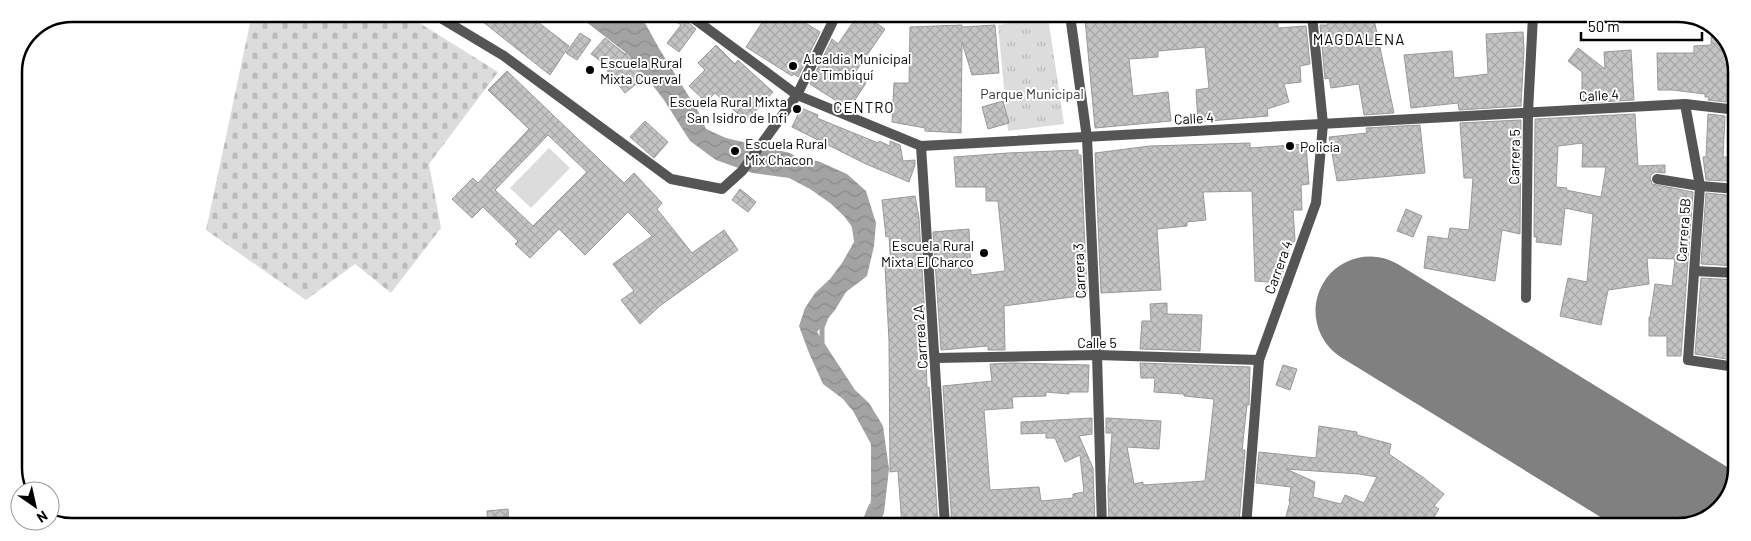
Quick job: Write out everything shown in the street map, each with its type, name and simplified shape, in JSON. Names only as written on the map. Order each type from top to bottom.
[{"type":"street","points":[[447,22],[504,56],[671,180],[722,189],[742,171],[764,138],[797,95],[833,22]]},
{"type":"street","name":"Calle 4","points":[[698,22],[797,95],[921,146],[1685,104],[1728,109]]},
{"type":"street","name":"Carrera 3","points":[[1071,22],[1087,138],[1097,355],[1102,518]]},
{"type":"street","name":"Carrera 4","points":[[1247,518],[1259,360],[1316,203],[1323,124],[1313,22]]},
{"type":"street","name":"Carrera 5","points":[[1526,298],[1528,112],[1533,22]]},
{"type":"street","name":"Carrera 5B","points":[[1685,104],[1700,186],[1688,360],[1728,366]]},
{"type":"street","name":"Carrrea 2A","points":[[921,146],[945,518]]},
{"type":"street","points":[[1657,179],[1700,186],[1728,188]]},
{"type":"street","points":[[1694,271],[1728,273]]},
{"type":"street","name":"Calle 5","points":[[935,358],[1097,355],[1259,360]]},
{"type":"green space","points":[[250,22],[418,22],[498,72],[429,164],[441,228],[391,293],[355,264],[306,300],[206,230]]},
{"type":"green space","name":"Parque Municipal","points":[[1017,22],[1049,22],[1064,124],[1008,131],[998,25]]},
{"type":"green space","points":[[549,148],[570,168],[531,208],[510,188]]},
{"type":"water","points":[[586,22],[644,22],[698,111],[706,129],[726,138],[790,153],[800,159],[818,161],[847,174],[866,191],[876,223],[874,246],[867,276],[846,292],[835,310],[817,332],[855,390],[869,403],[883,426],[889,469],[884,513],[882,518],[869,518],[871,444],[853,411],[843,399],[823,384],[799,326],[805,308],[815,293],[830,279],[842,263],[858,235],[844,216],[810,189],[789,178],[752,173],[716,160],[690,141],[664,100],[630,56]]},
{"type":"building","points":[[483,22],[538,22],[569,46],[550,75]]},
{"type":"building","points":[[677,22],[687,22],[696,29],[679,52],[667,43],[681,25]]},
{"type":"building","points":[[762,22],[804,22],[820,32],[798,77],[794,74],[792,76],[746,47]]},
{"type":"building","points":[[853,22],[874,22],[885,29],[854,74],[866,83],[849,109],[810,84],[832,39],[838,44]]},
{"type":"building","points":[[1085,22],[1278,22],[1278,28],[1306,26],[1310,64],[1300,66],[1301,82],[1284,84],[1289,102],[1267,109],[1268,116],[1198,122],[1196,90],[1209,88],[1205,47],[1158,51],[1158,57],[1129,59],[1133,96],[1168,92],[1171,121],[1095,128]]},
{"type":"building","points":[[1327,22],[1374,22],[1394,113],[1364,115],[1359,84],[1331,88],[1329,78],[1325,79],[1320,25],[1328,25]]},
{"type":"building","points":[[962,25],[962,27],[995,25],[999,73],[972,75],[962,42],[961,133],[925,131],[925,128],[892,122],[894,83],[909,83],[910,27]]},
{"type":"building","points":[[1523,32],[1521,106],[1459,110],[1458,103],[1411,108],[1404,55],[1452,51],[1454,78],[1488,74],[1486,34]]},
{"type":"building","points":[[580,33],[591,40],[577,60],[566,53]]},
{"type":"building","points":[[1712,35],[1722,47],[1727,59],[1728,100],[1726,102],[1708,100],[1709,97],[1705,97],[1705,94],[1658,90],[1657,53],[1694,53],[1694,46],[1711,45]]},
{"type":"building","points":[[605,38],[625,54],[627,52],[646,76],[625,93],[598,59],[591,54]]},
{"type":"building","points":[[716,45],[735,64],[738,60],[773,92],[746,121],[715,93],[706,102],[689,86],[705,70],[698,63]]},
{"type":"building","points":[[1578,48],[1605,69],[1604,52],[1631,50],[1634,100],[1582,103],[1582,72],[1568,61]]},
{"type":"building","points":[[507,71],[624,183],[634,173],[662,203],[657,209],[692,253],[724,230],[738,250],[661,305],[640,324],[621,300],[634,291],[613,264],[652,236],[628,212],[585,255],[559,229],[530,258],[515,244],[518,241],[483,207],[472,218],[452,199],[473,178],[478,183],[529,129],[488,90]],"holes":[[[548,135],[587,172],[533,226],[495,190]]]},
{"type":"building","points":[[1003,101],[1009,123],[988,129],[982,107]]},
{"type":"building","points":[[801,108],[818,115],[817,118],[878,143],[879,141],[890,146],[890,141],[900,145],[903,161],[915,160],[909,182],[866,164],[792,127]]},
{"type":"building","points":[[1635,114],[1638,166],[1665,165],[1665,173],[1655,172],[1651,175],[1652,184],[1693,192],[1681,356],[1667,356],[1667,336],[1649,336],[1649,317],[1655,284],[1672,286],[1675,259],[1647,258],[1649,284],[1608,290],[1601,325],[1560,316],[1568,278],[1587,282],[1593,214],[1565,208],[1561,245],[1536,242],[1537,237],[1534,237],[1535,119]],"holes":[[[1583,143],[1582,167],[1606,167],[1601,197],[1556,187],[1558,146]]]},
{"type":"building","points":[[1708,114],[1725,116],[1723,157],[1728,157],[1728,181],[1706,180],[1703,157],[1706,157]]},
{"type":"building","points":[[1521,120],[1520,234],[1502,230],[1495,281],[1424,268],[1428,236],[1448,239],[1450,228],[1469,230],[1473,178],[1464,178],[1460,123]]},
{"type":"building","points":[[645,121],[668,142],[654,158],[630,137]]},
{"type":"building","points":[[1420,125],[1425,173],[1337,181],[1329,137],[1367,133],[1366,128]]},
{"type":"building","points":[[1250,143],[1250,148],[1306,144],[1309,184],[1301,185],[1302,210],[1293,210],[1295,240],[1291,242],[1280,283],[1255,281],[1252,191],[1203,192],[1206,220],[1187,222],[1187,226],[1157,229],[1161,290],[1101,293],[1095,153],[1150,146]]},
{"type":"building","points":[[1078,150],[1078,155],[1081,155],[1087,295],[1004,306],[1005,350],[988,350],[988,346],[941,350],[933,232],[969,229],[971,275],[1005,271],[998,201],[986,201],[986,187],[956,187],[954,157]]},
{"type":"building","points":[[740,189],[756,202],[748,212],[732,200]]},
{"type":"building","points":[[1706,193],[1728,195],[1728,266],[1701,264]]},
{"type":"building","points":[[915,196],[919,218],[927,352],[927,388],[929,387],[937,518],[901,518],[898,471],[890,472],[889,340],[885,266],[891,266],[889,236],[886,237],[882,200]]},
{"type":"building","points":[[1406,209],[1422,216],[1413,237],[1397,231]]},
{"type":"building","points":[[1701,278],[1728,280],[1728,359],[1695,354]]},
{"type":"building","points":[[1167,303],[1167,314],[1202,315],[1200,351],[1140,349],[1142,321],[1151,321],[1150,304]]},
{"type":"building","points":[[1140,363],[1250,367],[1249,405],[1247,405],[1242,450],[1245,450],[1239,518],[1109,518],[1108,488],[1112,433],[1106,433],[1106,418],[1161,421],[1159,449],[1127,447],[1134,484],[1143,482],[1143,485],[1205,481],[1214,399],[1154,392],[1155,378],[1141,378]]},
{"type":"building","points":[[990,364],[1089,365],[1088,392],[1069,392],[1069,394],[1046,392],[1046,396],[1012,397],[1013,408],[984,410],[990,490],[1039,487],[1041,501],[1073,498],[1073,494],[1084,492],[1080,455],[1065,462],[1055,438],[1046,438],[1046,433],[1021,434],[1021,422],[1092,418],[1092,434],[1079,436],[1093,468],[1095,518],[951,518],[943,386],[992,381]]},
{"type":"building","points":[[1283,365],[1297,369],[1290,390],[1276,385]]},
{"type":"building","points":[[1319,426],[1357,432],[1357,435],[1391,444],[1389,454],[1444,494],[1434,506],[1439,509],[1434,518],[1286,518],[1290,502],[1291,487],[1256,483],[1259,452],[1316,458]],"holes":[[[1286,469],[1377,477],[1364,503],[1345,495],[1341,504],[1313,497],[1315,482]]]},
{"type":"building","points":[[508,509],[509,518],[487,518],[487,511]]},
{"type":"waterway","points":[[854,225],[857,244]]},
{"type":"waterway","points":[[822,345],[822,327],[825,320]]},
{"type":"waterway","points":[[866,518],[871,506]]},
{"type":"runway","points":[[1370,311],[1699,514]]},
{"type":"place","name":"Alcaldia Municipal de Timbiquí","points":[[793,66]]},
{"type":"place","name":"Escuela Rural Mixta Cuerval","points":[[590,70]]},
{"type":"place","name":"Escuela Rural Mixta San Isidro de Infi","points":[[797,109]]},
{"type":"place","name":"Policía","points":[[1290,146]]},
{"type":"place","name":"Escuela Rural Mix Chacon","points":[[735,151]]},
{"type":"place","name":"Escuela Rural Mixta El Charco","points":[[984,253]]},
{"type":"district","name":"MAGDALENA","points":[[1359,39]]},
{"type":"district","name":"CENTRO","points":[[864,107]]}]
